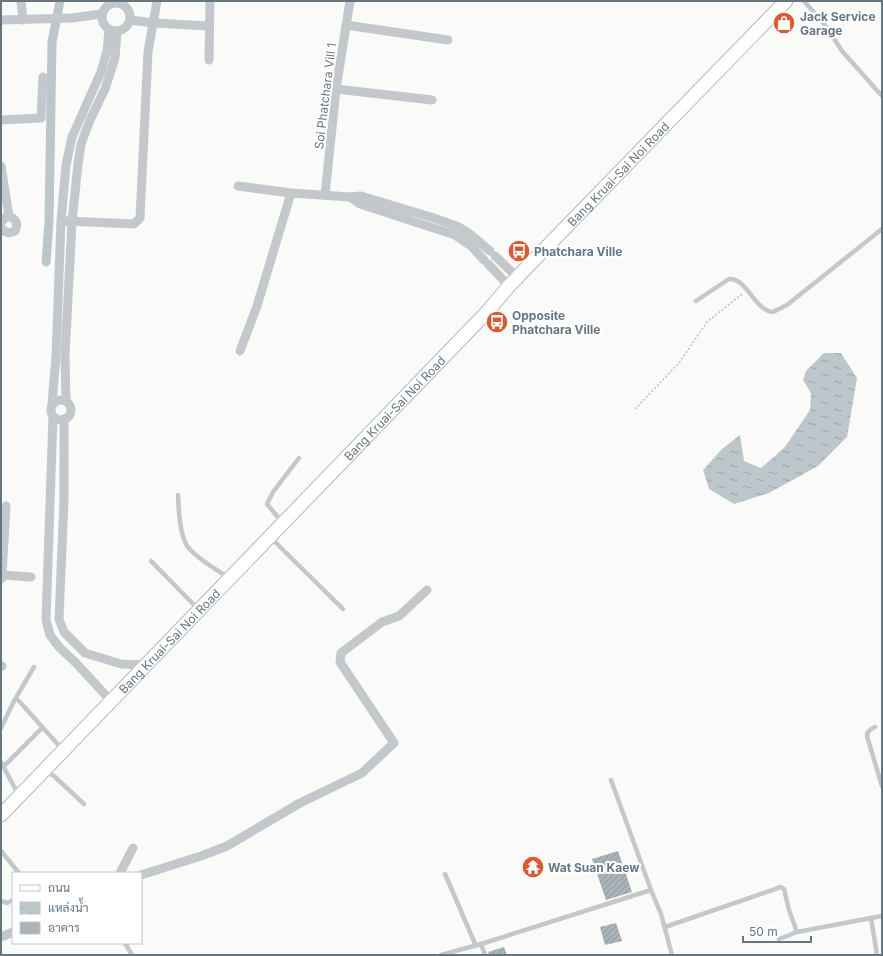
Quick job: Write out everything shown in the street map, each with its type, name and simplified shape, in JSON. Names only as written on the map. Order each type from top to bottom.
[{"type":"main road","name":"Bang Kruai-Sai Noi Road","points":[[1,815],[482,318],[513,282],[784,2]]},
{"type":"street","points":[[21,1],[23,20]]},
{"type":"street","points":[[61,221],[134,224],[140,218],[148,52],[157,1]]},
{"type":"street","points":[[209,60],[210,1]]},
{"type":"street","name":"Soi Phatchara Vill 1","points":[[325,195],[336,89],[350,1]]},
{"type":"street","points":[[114,2],[125,6],[128,10],[130,20],[126,28],[113,31],[103,24],[101,14],[105,7],[114,2]]},
{"type":"street","points":[[1,20],[72,18],[101,14]]},
{"type":"street","points":[[130,20],[209,26]]},
{"type":"street","points":[[346,25],[448,40]]},
{"type":"street","points":[[53,416],[58,419],[64,419],[70,414],[70,407],[66,401],[61,356],[61,221],[66,165],[72,137],[101,72],[113,31]]},
{"type":"street","points":[[111,701],[76,663],[67,656],[50,635],[46,620],[46,580],[53,416],[51,412],[61,356],[78,164],[81,144],[115,58],[113,31]]},
{"type":"street","points":[[1,120],[41,118],[43,77]]},
{"type":"street","points":[[336,89],[432,100]]},
{"type":"street","points":[[1,166],[5,219],[14,218],[16,221],[16,229],[9,233],[1,228]]},
{"type":"street","points":[[238,186],[291,193],[350,197],[360,204],[471,235],[492,254],[513,282]]},
{"type":"street","points":[[240,351],[257,306],[291,193]]},
{"type":"street","points":[[457,231],[486,262],[513,282]]},
{"type":"street","points":[[52,404],[58,400],[66,401]]},
{"type":"street","points":[[64,419],[64,500],[59,619],[64,632],[85,652],[121,664],[146,665]]},
{"type":"street","points":[[50,498],[64,500]]},
{"type":"street","points":[[6,506],[2,577],[31,577]]},
{"type":"street","points":[[46,580],[61,582]]},
{"type":"street","points":[[142,875],[228,846],[300,803],[362,773],[394,743],[340,662],[340,653],[382,622],[399,616],[427,590]]},
{"type":"street","points":[[76,663],[85,652]]},
{"type":"street","points":[[121,872],[133,848]]},
{"type":"street","points":[[1,937],[12,932]]},
{"type":"lane","points":[[804,1],[825,25],[842,51],[882,96]]},
{"type":"lane","points":[[696,301],[729,279],[736,280],[766,310],[773,312],[786,305],[882,229]]},
{"type":"lane","points":[[283,523],[267,504],[273,492],[299,458]]},
{"type":"lane","points":[[178,494],[179,520],[187,546],[229,578]]},
{"type":"lane","points":[[270,537],[344,609]]},
{"type":"lane","points":[[151,560],[199,610]]},
{"type":"lane","points":[[1,728],[34,667]]},
{"type":"lane","points":[[16,700],[19,701],[63,750]]},
{"type":"lane","points":[[874,727],[869,730],[867,736],[882,786]]},
{"type":"lane","points":[[4,766],[42,728]]},
{"type":"lane","points":[[1,762],[19,796]]},
{"type":"lane","points":[[44,770],[54,776],[84,804]]},
{"type":"lane","points":[[611,780],[650,890],[666,927],[672,955]]},
{"type":"lane","points":[[1,851],[18,872]]},
{"type":"lane","points":[[445,874],[476,946]]},
{"type":"lane","points":[[666,927],[781,887],[784,889],[789,910],[797,932]]},
{"type":"lane","points":[[440,955],[476,946],[650,890]]},
{"type":"lane","points":[[1,902],[7,903],[12,900]]},
{"type":"lane","points":[[779,939],[797,932],[882,916]]},
{"type":"lane","points":[[871,918],[877,955]]},
{"type":"lane","points":[[126,944],[132,955]]},
{"type":"lane","points":[[482,944],[485,955]]},
{"type":"path","points":[[635,409],[679,363],[707,322],[747,291]]},
{"type":"water","points":[[824,353],[841,353],[857,378],[847,437],[818,466],[769,493],[734,504],[709,489],[703,470],[722,449],[740,435],[744,461],[761,468],[785,447],[810,410],[811,393],[803,380],[806,371]]},
{"type":"building","points":[[618,851],[632,892],[606,900],[592,859]]},
{"type":"building","points":[[616,923],[622,941],[605,945],[600,927]]},
{"type":"building","points":[[504,947],[507,955],[489,955],[488,952]]},
{"type":"waterway","points":[[46,262],[49,222],[52,42],[60,1]]},
{"type":"place","name":"Jack Service Garage","points":[[784,23]]},
{"type":"place","name":"Phatchara Ville","points":[[519,251]]},
{"type":"place","name":"Opposite Phatchara Ville","points":[[497,322]]},
{"type":"place","name":"Wat Suan Kaew","points":[[533,867]]}]
